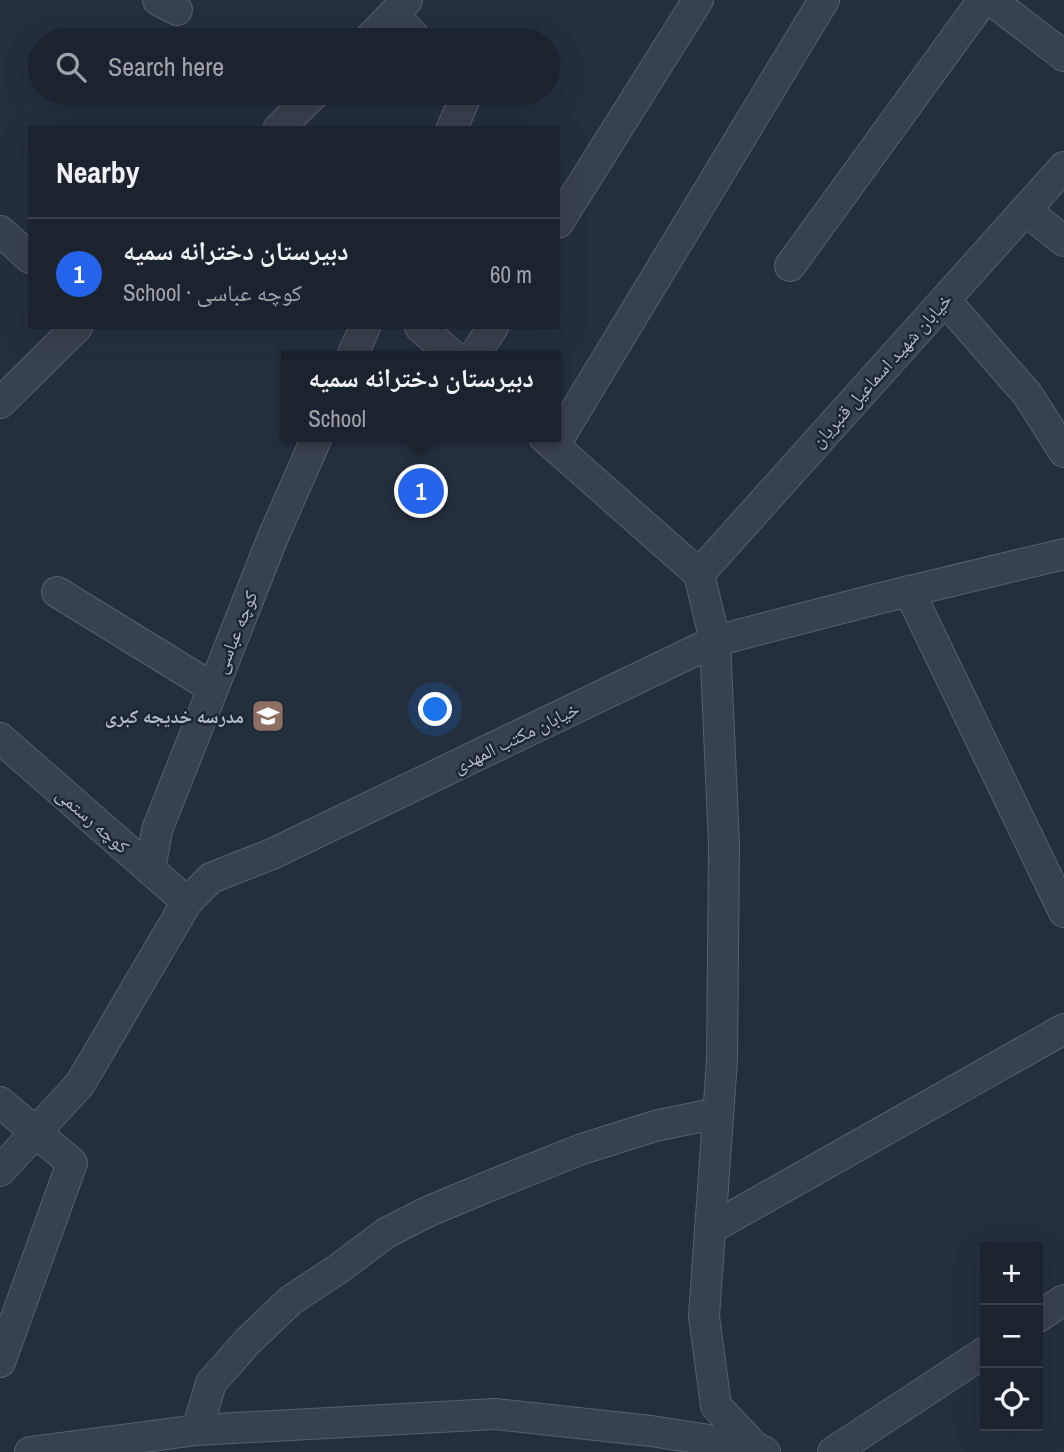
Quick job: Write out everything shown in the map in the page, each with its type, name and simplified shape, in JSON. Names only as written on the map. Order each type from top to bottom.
[{"type":"street","points":[[560,220],[698,0]]},
{"type":"street","points":[[561,422],[824,0]]},
{"type":"street","points":[[790,266],[983,0]]},
{"type":"street","points":[[992,0],[1064,56]]},
{"type":"street","points":[[380,28],[401,7],[411,28]]},
{"type":"street","points":[[281,126],[303,105]]},
{"type":"street","points":[[453,126],[462,105]]},
{"type":"street","name":"خیابان شهید اسماعیل قنبریان","points":[[699,574],[1064,167]]},
{"type":"street","points":[[1025,210],[1064,241]]},
{"type":"street","points":[[0,231],[28,256]]},
{"type":"street","points":[[945,300],[1028,396],[1064,452]]},
{"type":"street","points":[[0,403],[75,329]]},
{"type":"street","points":[[354,351],[364,329]]},
{"type":"street","points":[[422,329],[447,351]]},
{"type":"street","points":[[477,351],[492,329]]},
{"type":"street","name":"کوچه عباسی","points":[[150,870],[157,830],[273,537],[315,442]]},
{"type":"street","points":[[550,442],[699,574],[715,641],[724,845],[722,1060],[704,1316],[716,1406],[760,1450]]},
{"type":"street","name":"خیابان مکتب المهدی","points":[[0,1171],[80,1084],[187,902],[211,878],[272,854],[715,641],[1064,554]]},
{"type":"street","points":[[909,591],[1064,912]]},
{"type":"street","points":[[57,592],[213,688]]},
{"type":"street","name":"کوچه رستمی","points":[[0,738],[187,902]]},
{"type":"street","points":[[710,1229],[1064,1029]]},
{"type":"street","points":[[0,1102],[72,1163],[0,1362]]},
{"type":"street","points":[[197,1430],[211,1383],[247,1342],[291,1300],[386,1233],[487,1186],[582,1149],[655,1126],[718,1113]]},
{"type":"street","points":[[1043,1314],[1064,1300]]},
{"type":"street","points":[[833,1452],[980,1355]]},
{"type":"street","points":[[30,1452],[197,1430],[495,1414],[651,1431],[760,1450]]},
{"type":"place","name":"دبیرستان دخترانه سمیه","points":[[421,491]]},
{"type":"place","name":"مدرسه خدیجه کبری","points":[[268,716]]}]
